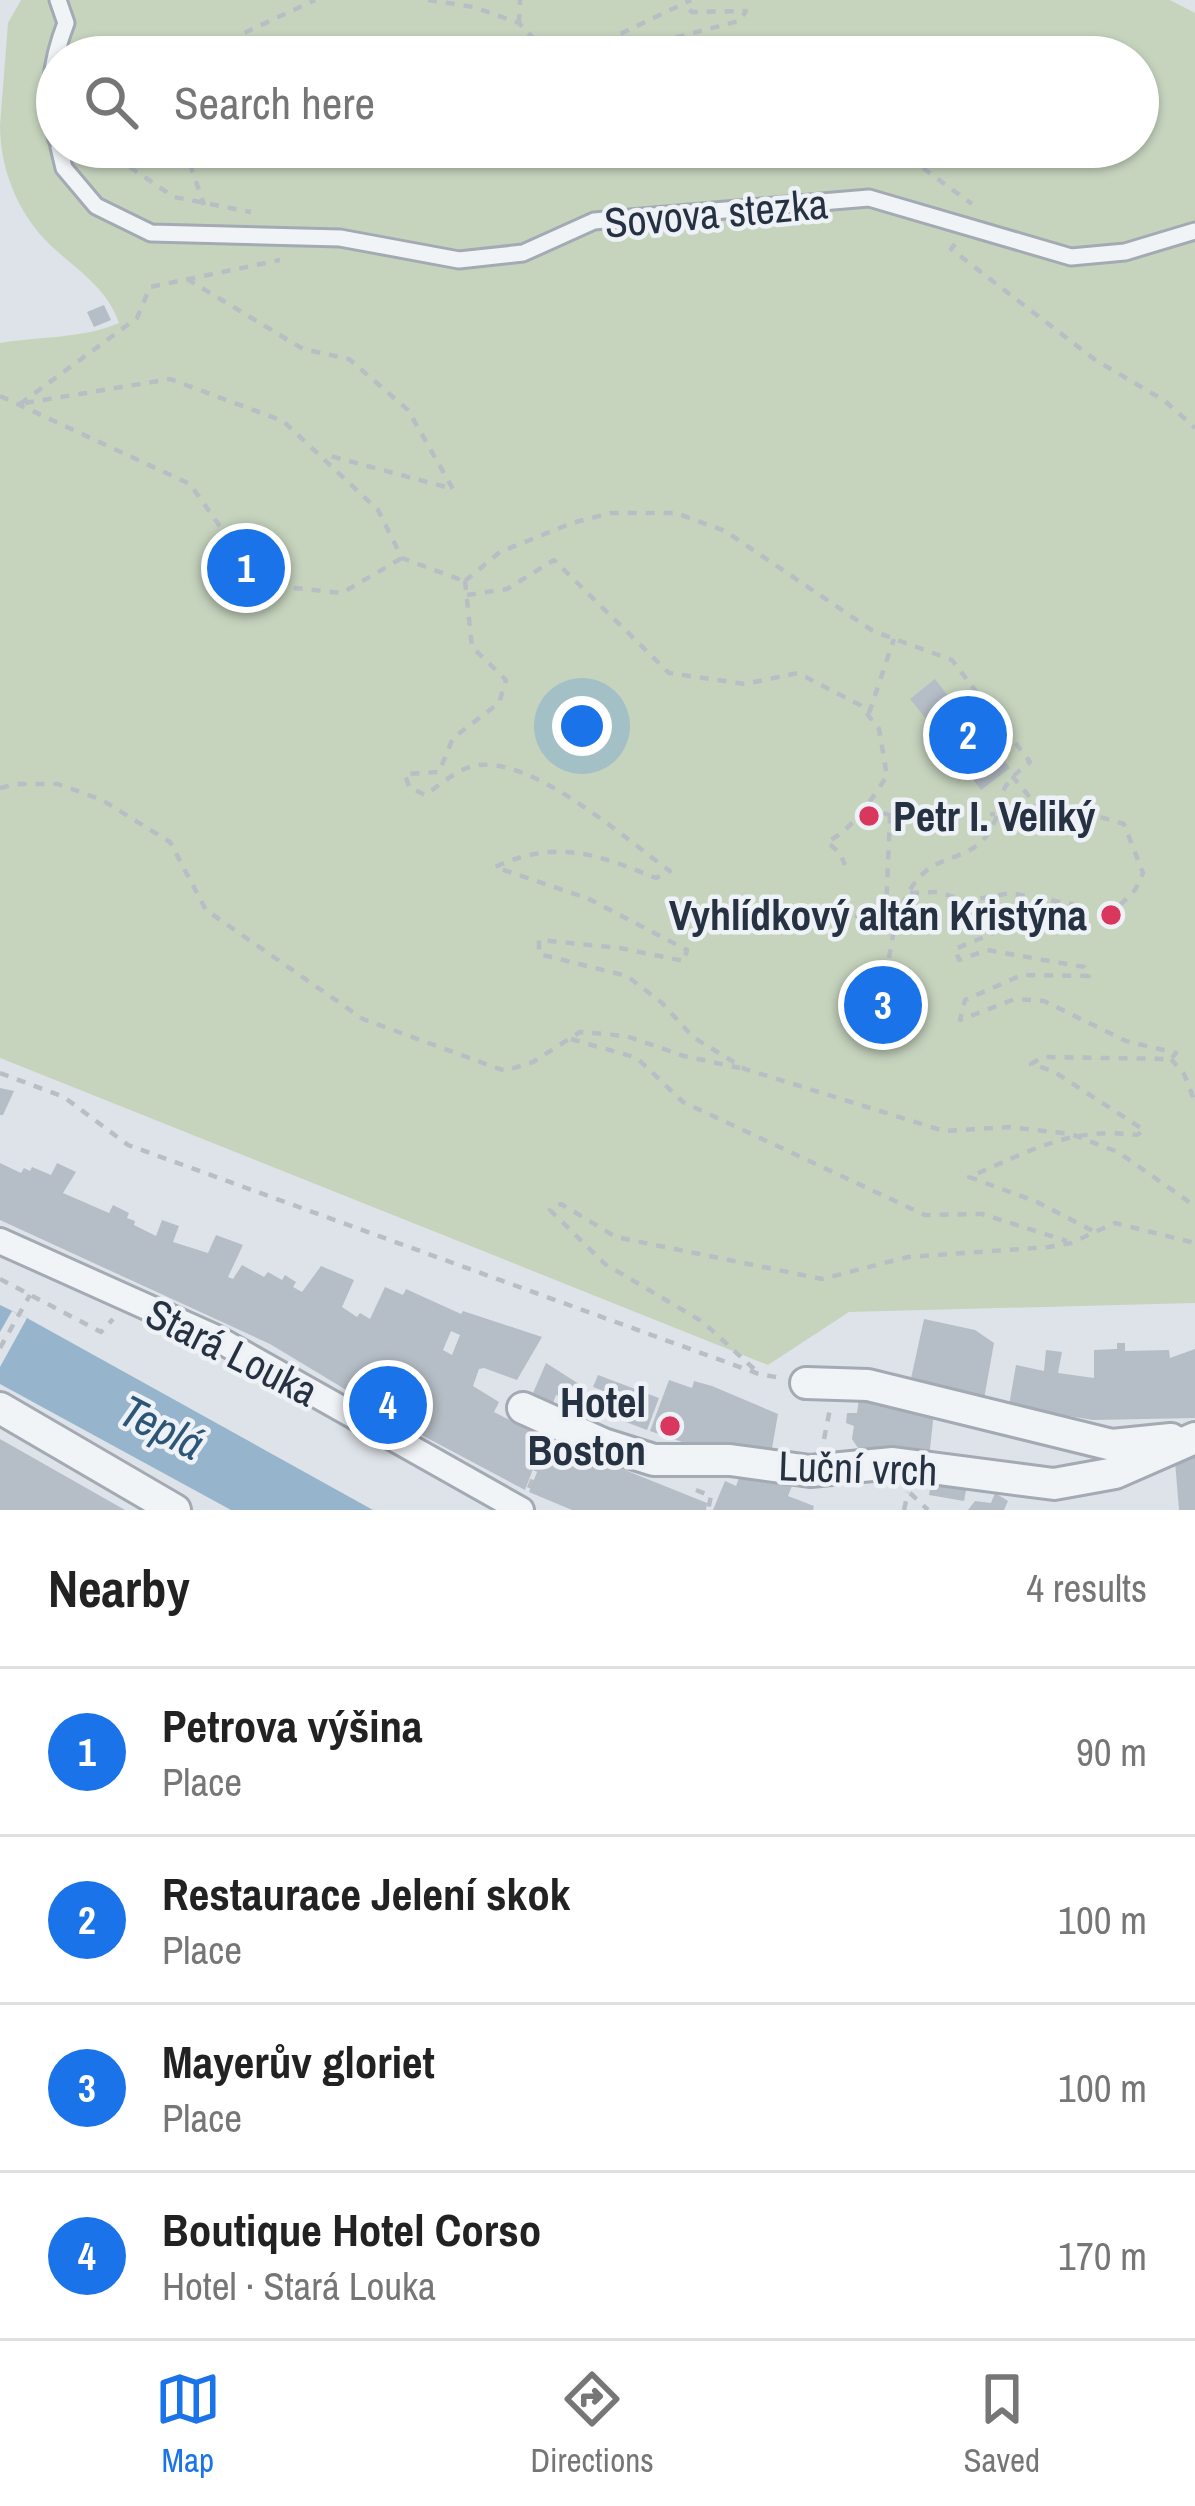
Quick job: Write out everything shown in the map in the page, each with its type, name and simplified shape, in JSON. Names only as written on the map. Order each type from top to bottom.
[{"type":"street","name":"Stará Louka","points":[[0,1240],[216,1338],[524,1500]]},
{"type":"street","points":[[806,1383],[868,1385],[1112,1445],[1195,1437]]},
{"type":"street","points":[[0,1408],[175,1510]]},
{"type":"street","name":"Luční vrch","points":[[524,1408],[654,1460],[730,1460],[810,1471],[893,1463],[1054,1484],[1115,1473],[1195,1437]]},
{"type":"lane","name":"Sovova stezka","points":[[58,0],[66,23],[61,36]]},
{"type":"lane","name":"Sovova stezka","points":[[64,168],[96,206],[151,233],[340,238],[459,260],[523,253],[594,221],[869,198],[1071,257],[1125,252],[1195,231]]},
{"type":"path","points":[[241,36],[315,0]]},
{"type":"path","points":[[428,0],[473,7],[519,23],[531,36]]},
{"type":"path","points":[[519,23],[520,0]]},
{"type":"path","points":[[621,36],[692,0]]},
{"type":"path","points":[[682,36],[739,21],[746,11],[692,12],[683,4]]},
{"type":"path","points":[[132,168],[174,196],[250,212]]},
{"type":"path","points":[[191,168],[204,205]]},
{"type":"path","points":[[923,168],[981,211],[951,249],[1094,358],[1165,401],[1195,428]]},
{"type":"path","points":[[20,404],[137,318],[150,287],[290,258]]},
{"type":"path","points":[[187,279],[303,350],[350,359],[408,410],[453,489],[321,454]]},
{"type":"path","points":[[20,404],[170,379],[283,421],[378,510],[402,558],[465,581]]},
{"type":"path","points":[[0,396],[190,484],[238,551],[285,586],[342,593],[402,558]]},
{"type":"path","points":[[465,581],[500,552],[572,523],[611,513],[676,513],[725,531],[873,631],[952,660],[1030,762],[1004,782],[990,832],[970,852],[927,871],[910,893],[891,939],[885,994]]},
{"type":"path","points":[[467,595],[507,589],[554,560],[669,673],[746,684],[798,673],[860,705],[879,729],[887,776],[867,806],[838,837],[827,842],[845,865]]},
{"type":"path","points":[[465,581],[472,646],[506,680],[499,703],[453,738],[439,772],[405,774],[409,787],[425,795],[468,766],[492,764],[536,777],[670,871],[656,878],[595,853],[528,852],[495,867],[587,898],[687,950],[685,961],[620,948],[539,940],[539,954],[627,976],[693,1037],[745,1069]]},
{"type":"path","points":[[868,716],[894,639]]},
{"type":"path","points":[[1012,776],[1043,812],[1066,807],[1124,824],[1143,874],[1136,890],[1118,907]]},
{"type":"path","points":[[0,788],[58,784],[102,800],[170,842],[206,910],[363,1019],[505,1071],[532,1062],[580,1032],[626,1036],[944,1131],[1009,1127],[1137,1135],[1144,1130],[1053,1071],[1031,1064],[1043,1057],[1172,1058]]},
{"type":"path","points":[[867,806],[901,820],[995,814]]},
{"type":"path","points":[[855,915],[872,924],[886,910],[890,816]]},
{"type":"path","points":[[910,893],[938,892],[967,901],[1010,892],[1072,904],[1074,914],[1013,925],[955,949],[959,960],[987,950],[1084,967],[1089,976],[1022,976],[965,1000],[960,1020],[1015,999],[1044,1001],[1126,1041],[1176,1053],[1172,1058]]},
{"type":"path","points":[[571,1039],[637,1058],[683,1102],[925,1215],[982,1214],[1071,1243]]},
{"type":"path","points":[[1172,1058],[1195,1102]]},
{"type":"path","points":[[0,1073],[64,1096],[128,1145],[759,1374],[704,1322],[604,1264],[550,1210],[560,1204],[616,1237],[822,1279],[908,1257],[1071,1243],[1115,1223],[1195,1243]]},
{"type":"path","points":[[1095,1232],[1037,1202],[969,1177],[1071,1134],[1118,1152],[1195,1206]]},
{"type":"path","points":[[0,1279],[101,1333],[130,1299]]},
{"type":"path","points":[[0,1348],[29,1294]]},
{"type":"path","points":[[806,1383],[805,1402],[831,1402],[821,1456]]},
{"type":"path","points":[[524,1500],[555,1422]]},
{"type":"path","points":[[904,1510],[908,1492],[928,1510]]},
{"type":"path","points":[[708,1510],[711,1496]]},
{"type":"green space","points":[[21,0],[1170,0],[1195,13],[1195,1303],[849,1312],[768,1365],[0,1058],[0,343],[75,335],[119,323],[101,292],[45,240],[23,211],[4,161],[0,125],[8,23]]},
{"type":"water","name":"Teplá","points":[[0,1305],[373,1510],[231,1510],[0,1384]]},
{"type":"pier","points":[[12,1311],[27,1318],[0,1367],[0,1332]]},
{"type":"building","points":[[104,305],[111,320],[94,327],[87,312]]},
{"type":"building","points":[[935,679],[961,713],[965,709],[980,728],[988,722],[1002,741],[994,747],[1010,768],[981,790],[959,761],[948,769],[933,750],[944,741],[910,699]]},
{"type":"building","name":"Vyhlídkový altán Kristýna","points":[[1111,904],[1123,916],[1111,928],[1099,916]]},
{"type":"building","points":[[883,995],[893,1005],[883,1015],[873,1005]]},
{"type":"building","points":[[0,1088],[14,1091],[3,1115],[0,1115]]},
{"type":"building","points":[[0,1163],[21,1173],[32,1167],[51,1175],[57,1163],[76,1172],[63,1193],[109,1213],[113,1205],[129,1213],[127,1218],[134,1225],[156,1236],[162,1220],[179,1226],[173,1242],[208,1253],[216,1235],[243,1245],[228,1277],[233,1279],[242,1265],[264,1277],[268,1272],[282,1280],[285,1275],[302,1292],[321,1266],[354,1280],[342,1307],[357,1317],[360,1313],[370,1319],[385,1287],[403,1295],[406,1289],[461,1314],[542,1337],[517,1380],[484,1368],[479,1369],[473,1386],[499,1402],[494,1412],[545,1438],[525,1490],[416,1432],[270,1344],[0,1220]],"holes":[[[451,1331],[460,1335],[452,1355],[443,1350]]]},
{"type":"building","points":[[924,1319],[975,1330],[994,1343],[984,1399],[910,1383]]},
{"type":"building","points":[[1117,1343],[1125,1343],[1125,1351],[1169,1350],[1170,1358],[1195,1349],[1195,1418],[1093,1420],[1009,1406],[1016,1365],[1044,1371],[1046,1350],[1062,1352],[1058,1373],[1094,1378],[1094,1350],[1117,1349]]},
{"type":"building","points":[[546,1363],[579,1384],[572,1401],[556,1395],[551,1408],[530,1400]]},
{"type":"building","points":[[598,1375],[659,1398],[647,1430],[602,1413],[609,1393],[593,1387]]},
{"type":"building","points":[[669,1380],[692,1388],[694,1381],[712,1386],[778,1414],[770,1460],[720,1455],[650,1431]]},
{"type":"building","points":[[859,1398],[934,1412],[929,1458],[858,1448],[852,1439],[854,1426],[846,1423],[847,1413],[857,1413]]},
{"type":"building","points":[[0,1439],[125,1510],[0,1510]]},
{"type":"building","points":[[550,1440],[707,1503],[706,1510],[572,1510],[529,1492]]},
{"type":"building","points":[[1195,1456],[1195,1510],[1179,1510],[1175,1461]]},
{"type":"building","points":[[742,1470],[795,1478],[788,1496],[814,1506],[813,1510],[713,1510],[725,1481],[736,1486]]},
{"type":"building","points":[[933,1472],[967,1485],[964,1501],[929,1495]]},
{"type":"building","points":[[995,1493],[1008,1501],[1004,1510],[968,1510],[975,1501],[991,1503]]},
{"type":"place","name":"Petrova výšina","points":[[246,568]]},
{"type":"place","name":"Restaurace Jelení skok","points":[[968,735]]},
{"type":"place","name":"Petr I. Veliký","points":[[869,816]]},
{"type":"place","name":"Vyhlídkový altán Kristýna","points":[[1111,915]]},
{"type":"place","name":"Mayerův gloriet","points":[[883,1005]]},
{"type":"place","name":"Boutique Hotel Corso","points":[[388,1405]]},
{"type":"place","name":"Hotel Boston","points":[[670,1426]]}]
